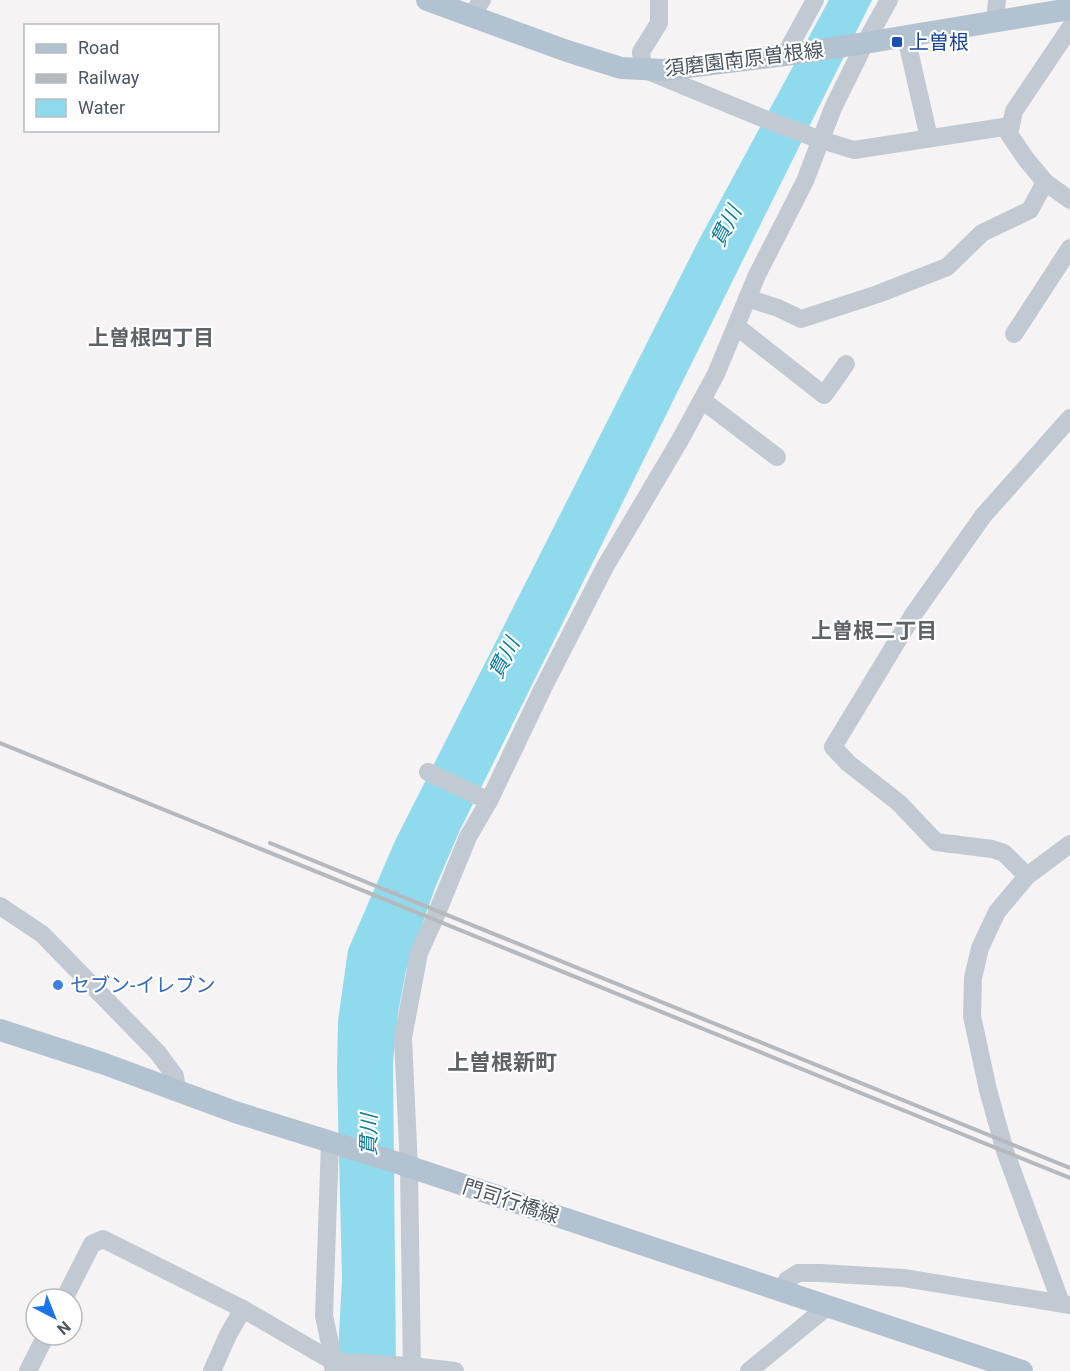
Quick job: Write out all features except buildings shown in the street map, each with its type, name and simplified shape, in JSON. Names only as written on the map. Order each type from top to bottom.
[{"type":"main road","name":"須磨園南原曽根線","points":[[427,0],[477,8],[567,51],[621,68],[663,70],[789,55],[906,37],[996,11],[1070,9]]},
{"type":"main road","name":"門司行橋線","points":[[0,1030],[102,1063],[235,1112],[782,1290],[1022,1371]]},
{"type":"street","points":[[659,0],[659,23],[641,52],[643,69],[817,139],[854,150],[1010,126]]},
{"type":"street","points":[[789,55],[815,0]]},
{"type":"street","points":[[408,1367],[403,1038],[419,953],[485,800],[605,567],[716,374],[757,275],[805,181],[817,139],[862,44],[889,0]]},
{"type":"street","points":[[1070,28],[1014,111],[1009,134],[1045,182],[1070,200]]},
{"type":"street","points":[[906,37],[929,138]]},
{"type":"street","points":[[747,298],[778,308],[801,319],[878,294],[947,267],[982,233],[1030,210],[1045,182]]},
{"type":"street","points":[[1014,334],[1070,248]]},
{"type":"street","points":[[736,326],[824,395],[846,364]]},
{"type":"street","points":[[702,400],[777,457]]},
{"type":"street","points":[[1027,876],[1004,853],[992,849],[936,842],[899,803],[848,763],[833,747],[913,615],[983,516],[1070,418]]},
{"type":"street","points":[[428,772],[485,800]]},
{"type":"street","points":[[1066,1304],[1005,1151],[988,1090],[972,1016],[973,978],[980,948],[997,912],[1027,876],[1070,844]]},
{"type":"street","points":[[0,906],[42,934],[158,1053],[175,1076],[177,1090]]},
{"type":"street","points":[[333,1366],[324,1316],[334,1144]]},
{"type":"street","points":[[70,1287],[92,1244],[103,1239],[243,1309],[333,1366],[408,1367],[455,1371]]},
{"type":"street","points":[[782,1290],[787,1280],[798,1273],[820,1273],[904,1278],[1066,1304]]},
{"type":"street","points":[[749,1371],[828,1306]]},
{"type":"street","points":[[212,1371],[243,1309]]},
{"type":"street","points":[[28,1371],[40,1347]]},
{"type":"water","name":"貫川","points":[[829,0],[872,0],[460,830],[435,888],[406,971],[398,1013],[393,1063],[396,1371],[337,1371],[342,1279],[338,1021],[348,950],[395,841],[700,238]]},
{"type":"railway","points":[[0,743],[1070,1178]]},
{"type":"railway","points":[[270,843],[1070,1168]]},
{"type":"place","name":"上曽根","points":[[897,42]]},
{"type":"place","name":"セブン-イレブン","points":[[58,985]]},
{"type":"district","name":"上曽根四丁目","points":[[151,338]]},
{"type":"district","name":"上曽根二丁目","points":[[874,631]]},
{"type":"district","name":"上曽根新町","points":[[502,1062]]}]
